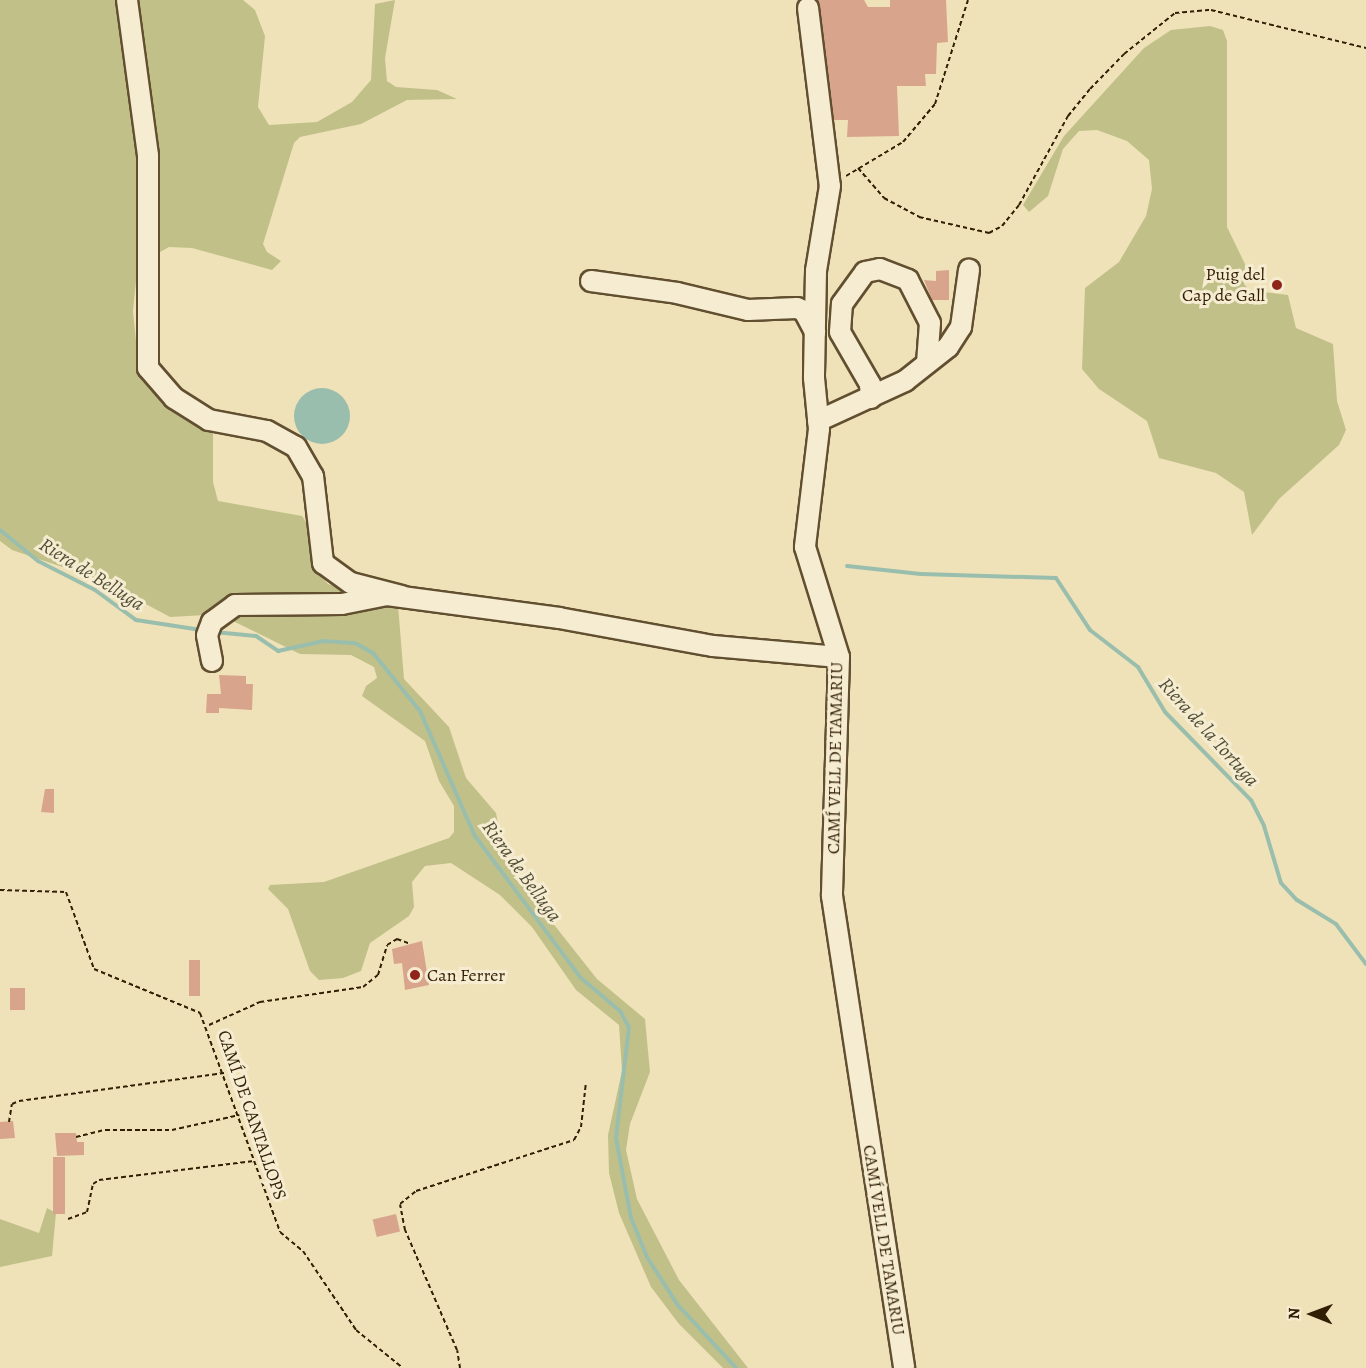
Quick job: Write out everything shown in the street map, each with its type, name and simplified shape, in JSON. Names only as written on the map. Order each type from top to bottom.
[{"type":"street","points":[[127,0],[148,155],[148,368],[167,392],[209,420],[267,431],[296,447],[313,476],[319,551],[329,571],[351,583],[402,596],[713,646],[839,657]]},
{"type":"street","name":"CAMÍ VELL DE TAMARIU","points":[[808,8],[829,152],[828,196],[816,272],[815,332],[818,421],[805,547],[839,657],[832,896],[904,1368]]},
{"type":"street","points":[[871,398],[870,384],[840,332],[842,304],[865,272],[880,269],[908,280],[930,323],[927,363]]},
{"type":"street","points":[[818,421],[871,398],[948,347],[961,327],[969,270]]},
{"type":"street","points":[[591,281],[677,293],[748,310],[797,308],[804,310],[815,332]]},
{"type":"street","points":[[212,661],[209,629],[218,614],[235,605],[342,604],[402,596]]},
{"type":"path","points":[[828,196],[858,168],[903,142],[935,104],[968,0]]},
{"type":"path","points":[[858,168],[884,198],[919,217],[989,233],[1002,226],[1018,205],[1068,116],[1090,89],[1124,54],[1175,13],[1211,10],[1366,48]]},
{"type":"path","name":"CAMÍ DE CANTALLOPS","points":[[0,890],[66,892],[94,969],[191,1007],[208,1026],[280,1233],[303,1251],[356,1330],[403,1368]]},
{"type":"path","points":[[208,1026],[217,1017],[260,1002],[363,987],[378,975],[387,945],[397,939],[408,943]]},
{"type":"path","points":[[9,1122],[12,1104],[19,1101],[224,1073]]},
{"type":"path","points":[[460,1368],[458,1350],[405,1230],[400,1204],[416,1191],[574,1140],[581,1127],[586,1082]]},
{"type":"path","points":[[76,1137],[105,1130],[172,1130],[239,1115]]},
{"type":"path","points":[[68,1219],[87,1212],[93,1184],[99,1180],[254,1161]]},
{"type":"shaded area","points":[[0,0],[243,0],[255,10],[265,36],[258,107],[269,125],[317,122],[352,102],[371,80],[375,4],[395,0],[385,58],[387,81],[396,87],[437,90],[457,99],[407,100],[361,124],[300,137],[294,143],[263,244],[267,252],[281,261],[272,270],[192,248],[169,247],[144,261],[137,271],[133,311],[139,371],[171,404],[213,431],[213,482],[218,501],[302,516],[312,531],[318,573],[328,584],[398,605],[404,679],[449,727],[466,778],[496,813],[506,864],[597,979],[645,1019],[650,1072],[630,1124],[626,1150],[637,1199],[679,1280],[748,1368],[723,1368],[679,1324],[651,1287],[619,1213],[609,1173],[608,1135],[622,1071],[619,1025],[576,990],[532,927],[500,895],[451,863],[425,866],[412,882],[414,907],[409,916],[370,943],[361,971],[343,978],[319,980],[310,971],[288,909],[268,889],[270,885],[324,882],[449,838],[454,832],[454,806],[439,781],[425,741],[362,696],[366,686],[377,678],[374,667],[351,655],[300,654],[235,622],[206,615],[170,617],[101,580],[12,550],[0,541]]},
{"type":"shaded area","points":[[1210,26],[1223,30],[1227,41],[1227,227],[1245,264],[1244,284],[1249,290],[1288,295],[1296,328],[1333,344],[1337,401],[1346,430],[1339,445],[1279,499],[1252,535],[1244,492],[1216,473],[1159,458],[1147,421],[1099,389],[1082,369],[1085,288],[1119,262],[1146,216],[1152,189],[1149,160],[1127,141],[1097,130],[1079,131],[1063,149],[1048,196],[1029,212],[1023,205],[1064,136],[1144,48],[1171,30]]},
{"type":"shaded area","points":[[316,388],[328,388],[338,392],[346,400],[350,416],[346,432],[338,440],[328,444],[316,444],[306,440],[298,432],[294,422],[294,410],[298,400],[306,392]]},
{"type":"shaded area","points":[[47,1208],[56,1213],[52,1256],[0,1267],[0,1219],[39,1233]]},
{"type":"building","points":[[817,0],[864,0],[868,7],[890,7],[890,0],[946,0],[948,42],[937,43],[936,74],[925,74],[926,86],[897,86],[899,136],[847,137],[848,120],[834,120]]},
{"type":"building","points":[[949,270],[949,300],[932,300],[924,280],[936,281],[936,271]]},
{"type":"building","points":[[219,675],[246,676],[246,684],[253,684],[252,710],[219,708],[219,713],[206,713],[207,694],[221,694]]},
{"type":"building","points":[[45,789],[54,789],[54,813],[41,812]]},
{"type":"building","name":"Can Ferrer","points":[[422,941],[429,985],[405,990],[402,963],[394,964],[392,949]]},
{"type":"building","points":[[189,960],[200,960],[200,996],[189,996]]},
{"type":"building","points":[[10,988],[25,988],[25,1010],[10,1010]]},
{"type":"building","points":[[13,1121],[15,1138],[0,1139],[0,1122]]},
{"type":"building","points":[[55,1133],[76,1133],[77,1142],[84,1142],[84,1155],[57,1156]]},
{"type":"building","points":[[53,1157],[65,1157],[65,1214],[53,1214]]},
{"type":"building","points":[[396,1214],[400,1232],[377,1237],[373,1219]]},
{"type":"waterway","name":"Riera de Belluga","points":[[0,530],[38,561],[95,590],[136,620],[201,630]]},
{"type":"waterway","name":"Riera de la Tortuga","points":[[847,566],[921,574],[1056,578],[1090,630],[1138,667],[1165,712],[1251,800],[1264,826],[1281,883],[1297,900],[1336,924],[1366,964]]},
{"type":"waterway","name":"Riera de Belluga","points":[[214,632],[256,636],[278,651],[324,641],[355,643],[373,653],[420,711],[475,836],[581,978],[620,1011],[629,1027],[616,1138],[631,1218],[647,1257],[677,1304],[736,1368]]},
{"type":"place","name":"Puig del Cap de Gall","points":[[1277,285]]},
{"type":"place","name":"Can Ferrer","points":[[415,975]]}]
